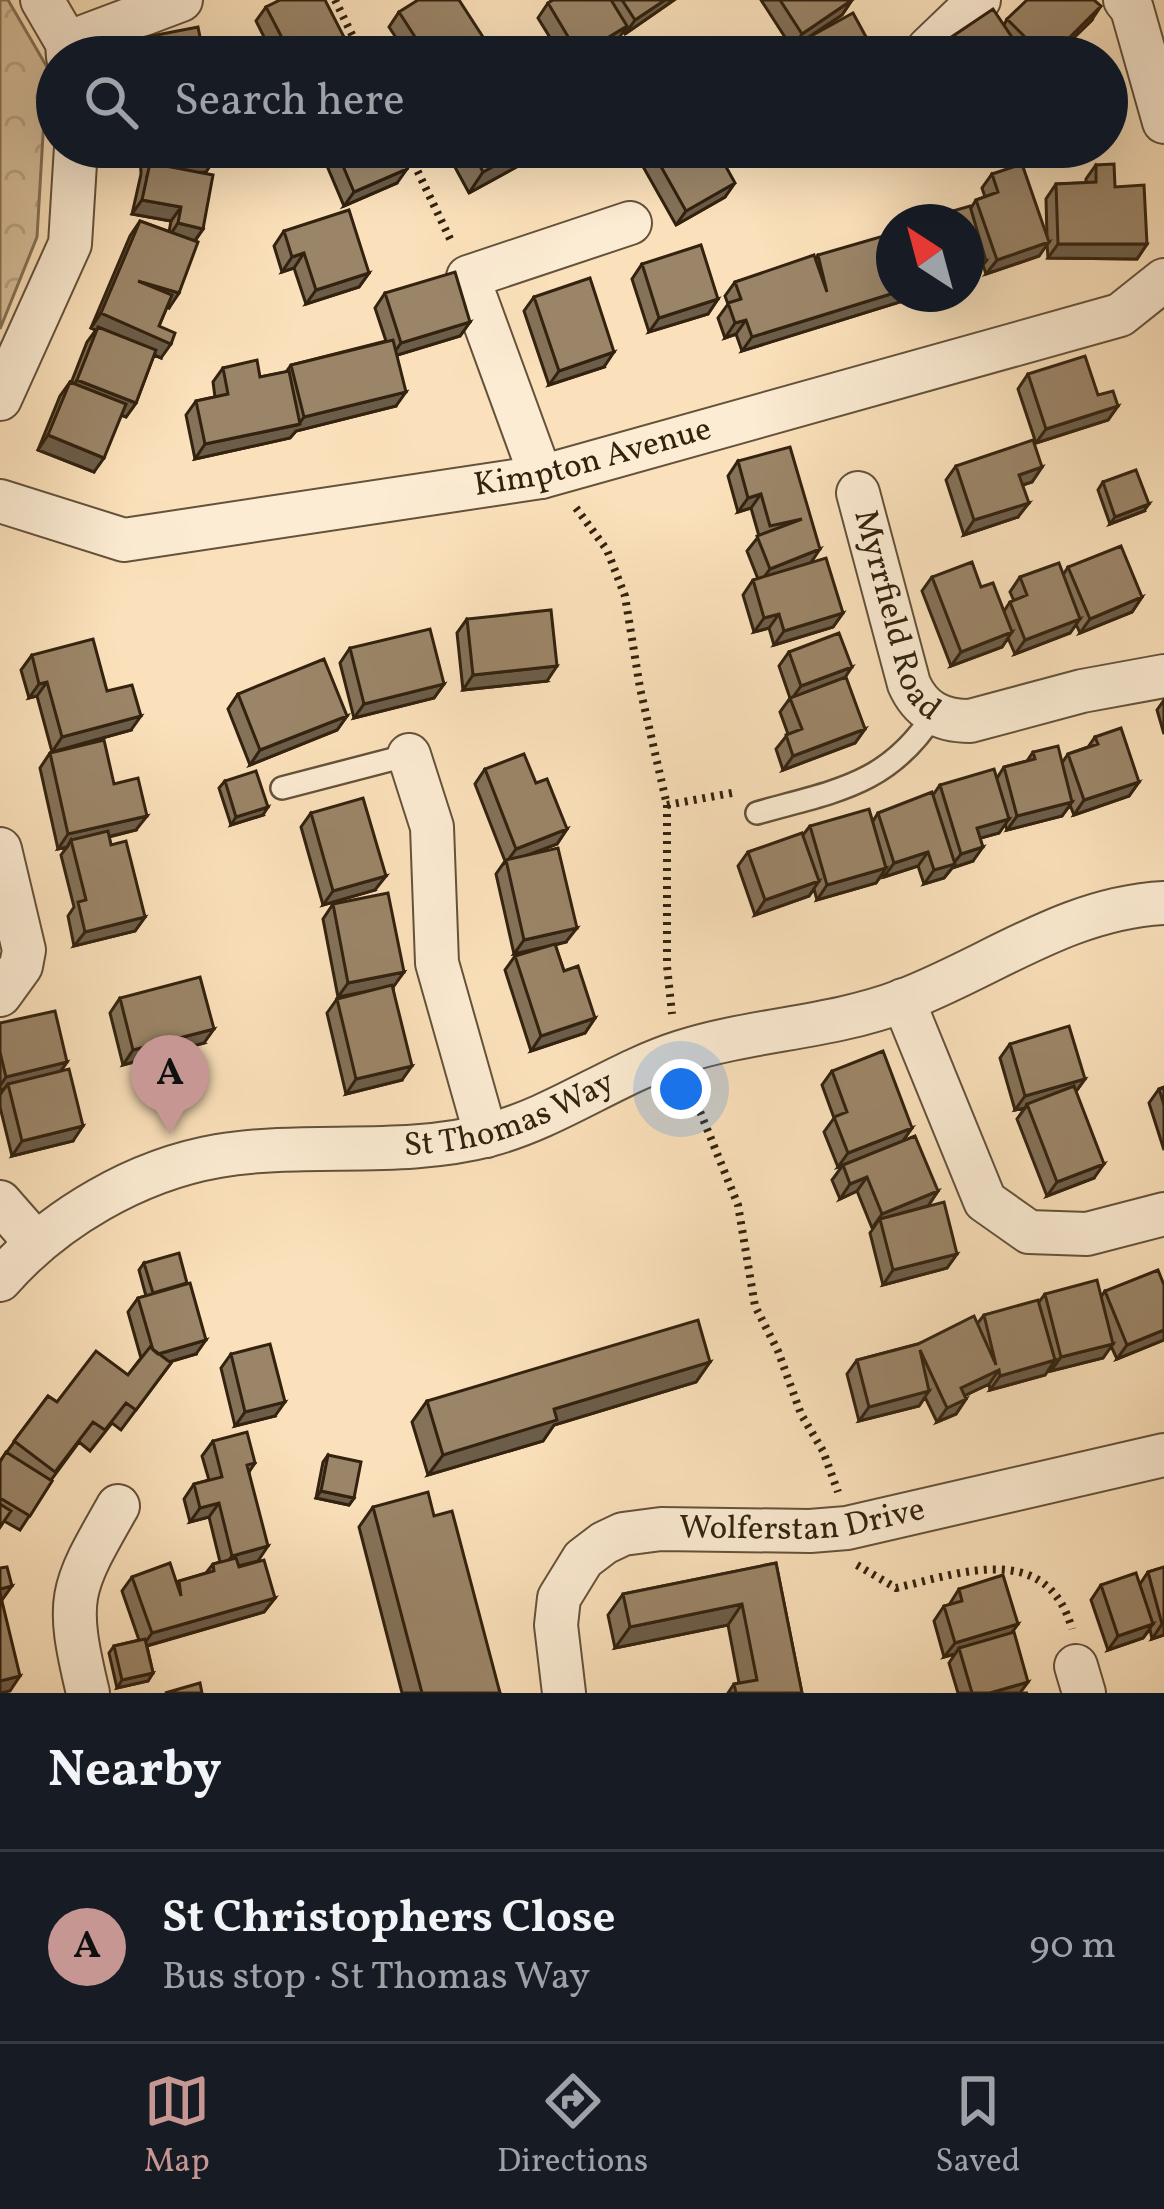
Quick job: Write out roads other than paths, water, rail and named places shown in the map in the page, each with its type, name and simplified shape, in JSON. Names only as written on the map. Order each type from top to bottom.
[{"type":"street","points":[[42,0],[61,36]]},
{"type":"street","points":[[100,36],[182,0]]},
{"type":"street","points":[[942,36],[980,0]]},
{"type":"street","points":[[1125,0],[1132,9],[1164,122]]},
{"type":"street","points":[[0,399],[70,244],[75,168]]},
{"type":"street","points":[[552,473],[468,277],[630,223]]},
{"type":"street","name":"Kimpton Avenue","points":[[0,501],[124,540],[552,473],[1120,315],[1164,280]]},
{"type":"street","name":"Myrrfield Road","points":[[858,493],[909,684],[915,698],[934,714],[970,721],[1082,691],[1164,676]]},
{"type":"street","points":[[409,755],[433,826],[437,963],[486,1136]]},
{"type":"street","points":[[0,849],[24,950],[21,966],[0,995]]},
{"type":"street","name":"St Thomas Way","points":[[0,1280],[36,1244],[136,1182],[218,1156],[382,1149],[486,1136],[566,1107],[679,1053],[826,1022],[903,1000],[1084,917],[1164,903]]},
{"type":"street","points":[[903,1000],[986,1202],[1030,1232],[1087,1234],[1164,1214]]},
{"type":"street","points":[[0,1202],[36,1244]]},
{"type":"street","name":"Wolferstan Drive","points":[[563,1693],[556,1624],[559,1598],[583,1559],[623,1534],[661,1529],[847,1528],[1164,1455]]},
{"type":"street","points":[[88,1693],[76,1644],[75,1589],[118,1506]]},
{"type":"lane","points":[[757,813],[880,773],[919,739],[934,714]]},
{"type":"lane","points":[[282,788],[409,755]]},
{"type":"place","name":"St Christophers Close","points":[[170,1134]]}]
